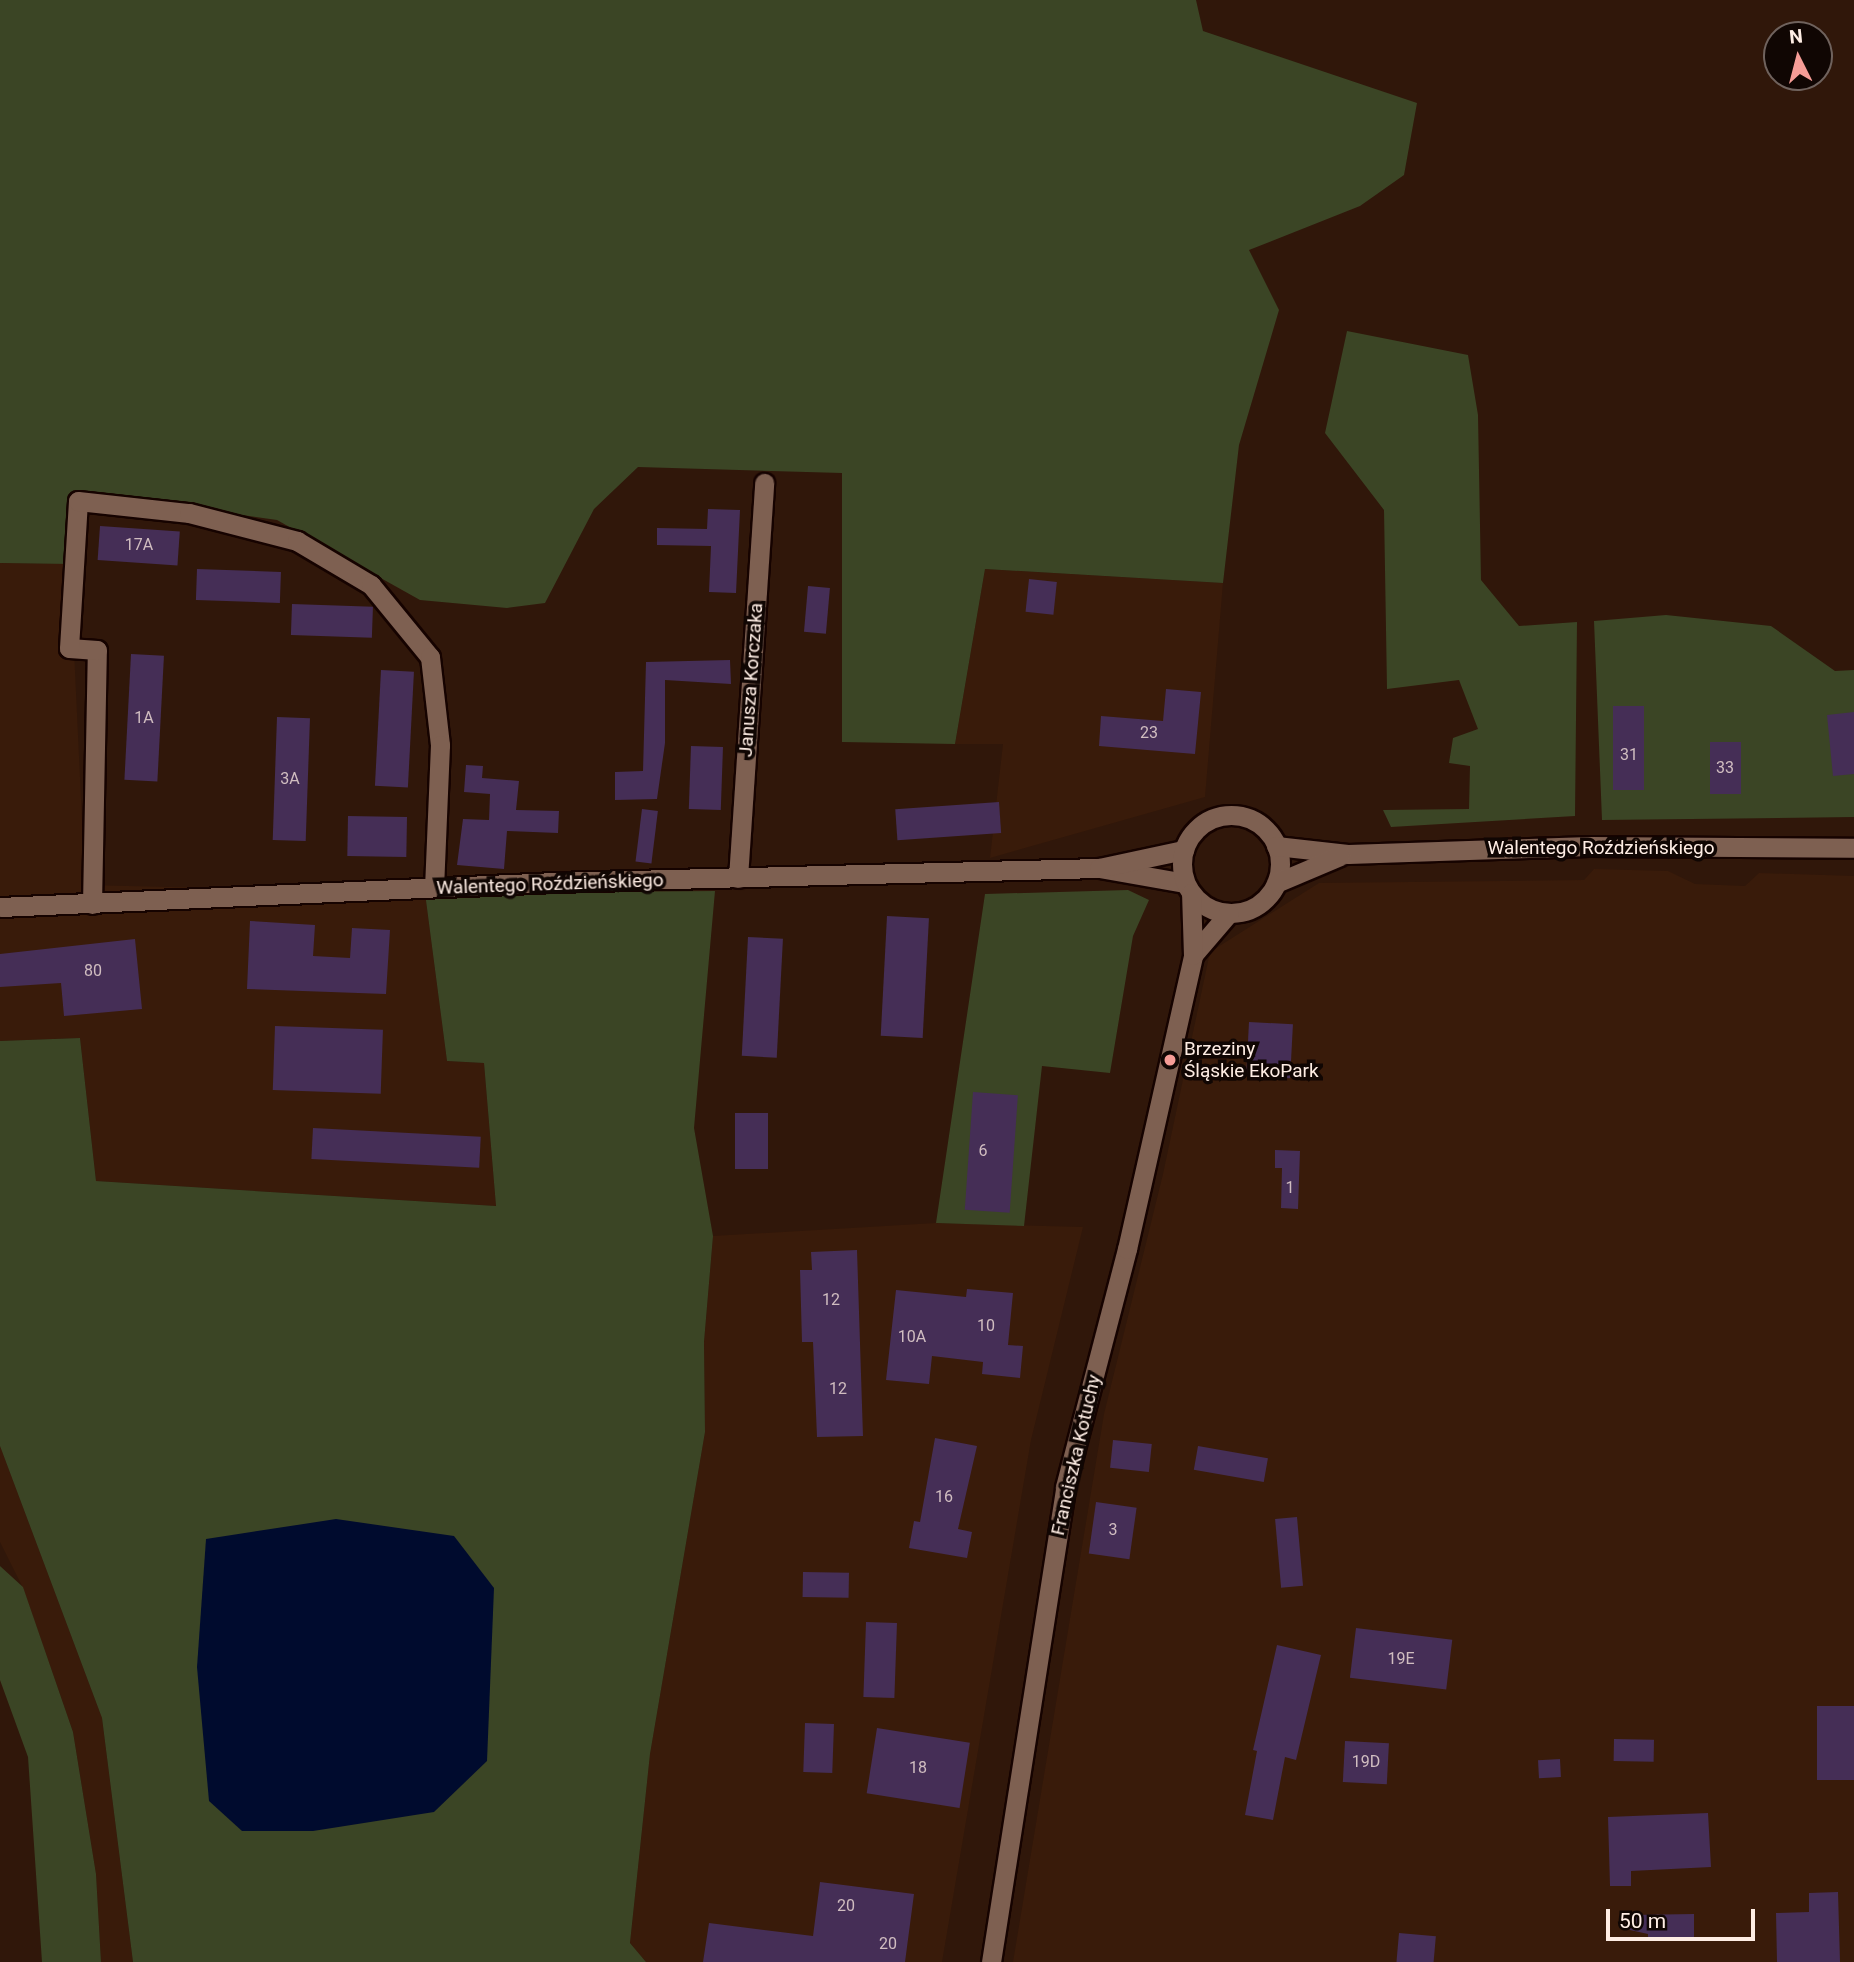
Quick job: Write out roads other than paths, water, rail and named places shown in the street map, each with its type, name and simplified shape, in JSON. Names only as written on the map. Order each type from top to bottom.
[{"type":"street","name":"Janusza Korczaka","points":[[738,878],[764,483]]},
{"type":"street","points":[[92,904],[97,650],[69,648],[78,501],[189,513],[296,541],[371,585],[430,657],[440,745],[434,887]]},
{"type":"street","points":[[1224,816],[1250,819],[1276,846],[1280,868],[1276,883],[1257,906],[1229,913],[1201,904],[1188,888],[1184,850],[1199,827],[1224,816]]},
{"type":"street","name":"Walentego Roździeńskiego","points":[[1276,846],[1348,854],[1589,846],[1854,848]]},
{"type":"street","name":"Walentego Roździeńskiego","points":[[0,907],[434,887],[1099,868],[1184,850]]},
{"type":"street","name":"Walentego Roździeńskiego","points":[[1276,883],[1348,854]]},
{"type":"street","name":"Walentego Roździeńskiego","points":[[1099,868],[1188,888]]},
{"type":"street","name":"Franciszka Kotuchy","points":[[991,1962],[1065,1487],[1127,1249],[1193,955],[1188,888]]},
{"type":"street","name":"Franciszka Kotuchy","points":[[1193,955],[1229,913]]},
{"type":"water","points":[[336,1519],[454,1536],[494,1588],[487,1761],[434,1812],[313,1831],[242,1831],[209,1801],[197,1667],[206,1539]]},
{"type":"place","name":"Brzeziny Śląskie EkoPark","points":[[1170,1060]]}]
